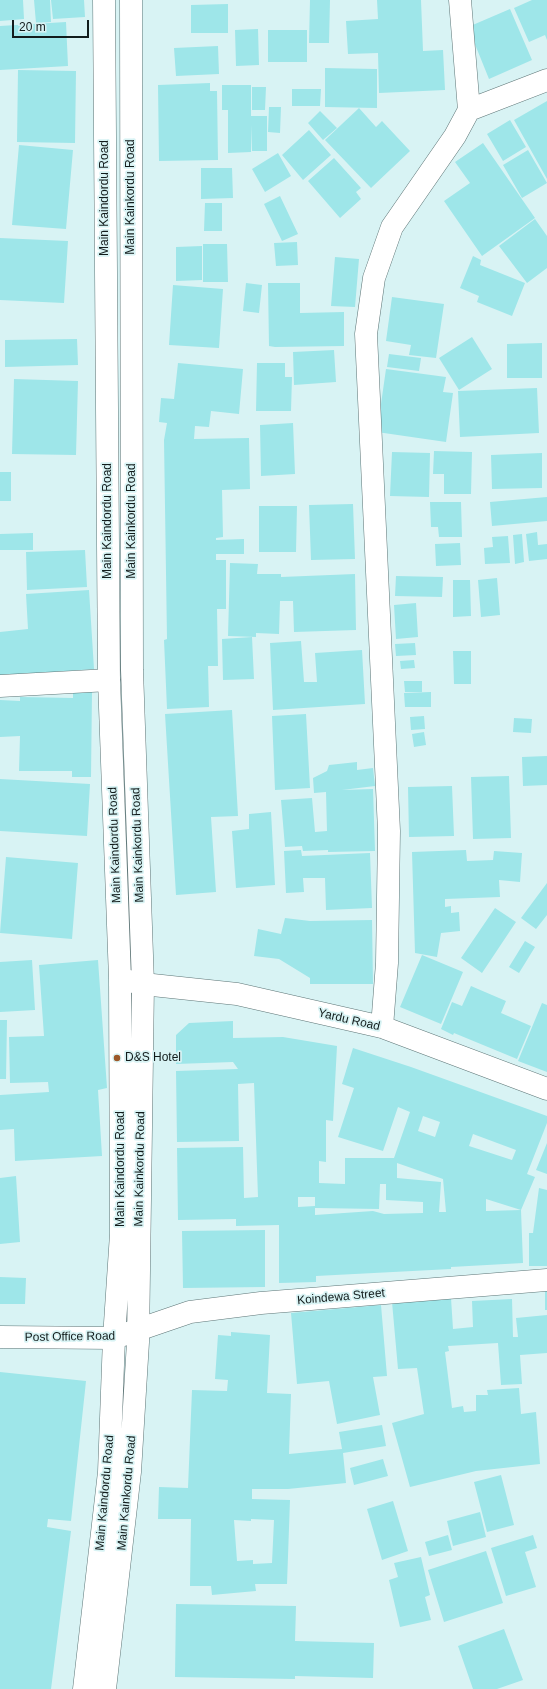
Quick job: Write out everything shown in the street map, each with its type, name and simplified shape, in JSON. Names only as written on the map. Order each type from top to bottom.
[{"type":"main road","name":"Main Kaindordu Road","points":[[84,1689],[109,1472],[114,1338],[121,1234],[120,979],[108,636],[104,0]]},
{"type":"main road","name":"Main Kainkordu Road","points":[[105,1689],[130,1472],[138,1330],[143,984],[132,636],[131,0]]},
{"type":"main road","points":[[382,1027],[387,962],[388,831],[366,334],[374,278],[392,227],[455,136],[469,110],[460,0]]},
{"type":"main road","points":[[104,45],[131,43]]},
{"type":"main road","points":[[469,110],[547,80]]},
{"type":"main road","points":[[108,636],[132,636]]},
{"type":"main road","points":[[0,686],[109,680]]},
{"type":"main road","name":"Yardu Road","points":[[120,979],[143,984],[237,994],[382,1027],[547,1089]]},
{"type":"main road","name":"Koindewa Street","points":[[138,1330],[190,1312],[253,1304],[547,1280]]},
{"type":"main road","name":"Post Office Road","points":[[0,1337],[114,1338],[138,1330]]},
{"type":"building","points":[[0,0],[23,0],[24,19],[0,21]]},
{"type":"building","points":[[34,0],[50,0],[51,22],[36,23]]},
{"type":"building","points":[[51,0],[84,0],[85,17],[53,19]]},
{"type":"building","points":[[310,0],[330,0],[329,43],[309,43]]},
{"type":"building","points":[[377,0],[421,0],[423,51],[443,50],[445,90],[379,93],[378,53],[348,54],[346,21],[378,19]]},
{"type":"building","points":[[532,0],[547,0],[547,40],[545,35],[529,42],[514,8]]},
{"type":"building","points":[[228,4],[228,33],[191,33],[191,5]]},
{"type":"building","points":[[510,9],[532,60],[489,79],[468,27]]},
{"type":"building","points":[[66,22],[68,66],[0,70],[0,26]]},
{"type":"building","points":[[258,29],[259,65],[236,66],[235,30]]},
{"type":"building","points":[[268,30],[307,30],[307,62],[268,62]]},
{"type":"building","points":[[218,46],[219,74],[176,76],[174,48]]},
{"type":"building","points":[[325,68],[377,69],[377,108],[325,107]]},
{"type":"building","points":[[18,70],[76,71],[75,143],[17,142]]},
{"type":"building","points":[[210,83],[210,91],[217,91],[218,160],[159,161],[158,85]]},
{"type":"building","points":[[222,85],[251,85],[251,116],[267,116],[267,151],[252,151],[251,125],[251,152],[228,153],[228,110],[222,110]]},
{"type":"building","points":[[252,87],[266,87],[265,110],[252,110]]},
{"type":"building","points":[[292,89],[321,89],[320,106],[292,106]]},
{"type":"building","points":[[547,101],[547,179],[514,120]]},
{"type":"building","points":[[269,107],[281,107],[280,133],[268,132]]},
{"type":"building","points":[[359,108],[376,127],[382,121],[410,151],[371,188],[325,140]]},
{"type":"building","points":[[320,111],[337,128],[323,140],[308,123]]},
{"type":"building","points":[[510,120],[526,147],[503,161],[487,134]]},
{"type":"building","points":[[309,130],[331,155],[303,180],[282,155]]},
{"type":"building","points":[[483,143],[535,218],[482,256],[444,201],[470,183],[455,162]]},
{"type":"building","points":[[19,145],[73,150],[66,229],[12,225]]},
{"type":"building","points":[[528,150],[547,183],[522,198],[503,165]]},
{"type":"building","points":[[278,153],[291,176],[265,192],[252,169]]},
{"type":"building","points":[[334,158],[361,188],[356,192],[361,199],[340,218],[308,181]]},
{"type":"building","points":[[201,168],[232,168],[233,198],[201,199]]},
{"type":"building","points":[[280,196],[298,234],[282,241],[264,204]]},
{"type":"building","points":[[205,203],[222,203],[222,231],[204,231]]},
{"type":"building","points":[[535,219],[547,236],[547,268],[527,283],[499,246]]},
{"type":"building","points":[[0,238],[68,241],[64,303],[0,300]]},
{"type":"building","points":[[297,242],[298,265],[276,266],[274,243]]},
{"type":"building","points":[[203,244],[227,244],[228,282],[203,282]]},
{"type":"building","points":[[202,246],[202,280],[176,281],[176,247]]},
{"type":"building","points":[[473,256],[481,260],[480,265],[525,283],[512,316],[477,302],[479,296],[460,288]]},
{"type":"building","points":[[335,257],[359,259],[355,307],[331,306]]},
{"type":"building","points":[[246,283],[262,285],[259,313],[243,311]]},
{"type":"building","points":[[268,283],[300,283],[300,313],[344,312],[344,346],[269,346]]},
{"type":"building","points":[[173,285],[223,289],[219,348],[169,345]]},
{"type":"building","points":[[392,297],[444,304],[436,358],[409,355],[411,345],[386,341]]},
{"type":"building","points":[[472,337],[492,369],[459,390],[439,358]]},
{"type":"building","points":[[77,339],[78,365],[5,367],[5,340]]},
{"type":"building","points":[[542,343],[542,378],[507,378],[507,344]]},
{"type":"building","points":[[334,350],[336,382],[294,385],[293,352]]},
{"type":"building","points":[[389,354],[421,358],[419,371],[387,367]]},
{"type":"building","points":[[178,363],[243,369],[239,414],[211,411],[209,427],[195,426],[194,439],[249,438],[250,489],[222,490],[223,537],[216,538],[216,540],[244,539],[244,554],[216,554],[216,560],[226,560],[226,609],[217,609],[218,666],[208,666],[209,707],[167,709],[164,640],[167,639],[164,440],[167,423],[159,422],[161,398],[174,399]]},
{"type":"building","points":[[257,363],[285,363],[285,377],[292,377],[291,411],[256,411]]},
{"type":"building","points":[[386,369],[446,377],[443,392],[453,393],[446,442],[377,432]]},
{"type":"building","points":[[14,379],[78,381],[76,455],[12,454]]},
{"type":"building","points":[[537,388],[539,433],[460,437],[458,391]]},
{"type":"building","points":[[293,423],[295,474],[261,476],[260,425]]},
{"type":"building","points":[[434,451],[472,452],[471,494],[444,494],[444,474],[433,474]]},
{"type":"building","points":[[392,452],[430,453],[429,497],[390,496]]},
{"type":"building","points":[[542,453],[542,488],[492,489],[491,455]]},
{"type":"building","points":[[0,472],[11,472],[11,501],[0,501]]},
{"type":"building","points":[[547,497],[547,521],[492,526],[490,502]]},
{"type":"building","points":[[430,502],[461,502],[462,537],[439,537],[438,527],[431,527]]},
{"type":"building","points":[[353,504],[355,559],[311,560],[309,505]]},
{"type":"building","points":[[259,506],[297,506],[296,552],[259,552]]},
{"type":"building","points":[[537,532],[538,545],[547,544],[547,559],[529,561],[526,534]]},
{"type":"building","points":[[33,533],[33,550],[0,550],[0,534]]},
{"type":"building","points":[[522,534],[524,562],[515,564],[513,535]]},
{"type":"building","points":[[508,536],[510,563],[485,564],[484,548],[493,547],[492,537]]},
{"type":"building","points":[[460,543],[461,565],[436,566],[435,544]]},
{"type":"building","points":[[85,550],[87,587],[27,590],[26,552]]},
{"type":"building","points":[[230,563],[258,564],[257,574],[281,574],[281,577],[355,574],[356,630],[294,632],[293,601],[280,601],[279,634],[256,633],[256,637],[228,636]]},
{"type":"building","points":[[396,576],[443,577],[442,597],[395,596]]},
{"type":"building","points":[[497,578],[500,615],[481,617],[478,580]]},
{"type":"building","points":[[453,580],[470,580],[471,616],[453,617]]},
{"type":"building","points":[[89,590],[94,669],[0,676],[0,632],[28,629],[26,594]]},
{"type":"building","points":[[416,603],[418,637],[396,639],[394,605]]},
{"type":"building","points":[[252,637],[254,679],[223,680],[222,639]]},
{"type":"building","points":[[301,641],[304,682],[317,682],[315,653],[362,650],[365,704],[273,710],[270,643]]},
{"type":"building","points":[[415,643],[416,655],[396,656],[395,644]]},
{"type":"building","points":[[453,651],[471,651],[471,684],[454,684]]},
{"type":"building","points":[[414,660],[415,668],[401,669],[400,661]]},
{"type":"building","points":[[404,681],[422,681],[422,692],[405,692]]},
{"type":"building","points":[[73,692],[92,692],[91,777],[72,777],[72,771],[19,771],[20,736],[0,737],[0,700],[20,701],[20,697],[73,698]]},
{"type":"building","points":[[431,692],[431,707],[405,707],[404,693]]},
{"type":"building","points":[[232,710],[238,816],[211,817],[216,892],[176,895],[165,714]]},
{"type":"building","points":[[306,714],[310,788],[275,790],[272,716]]},
{"type":"building","points":[[424,716],[425,729],[411,730],[410,717]]},
{"type":"building","points":[[514,718],[532,719],[531,733],[513,732]]},
{"type":"building","points":[[424,732],[426,745],[414,747],[412,734]]},
{"type":"building","points":[[547,756],[547,785],[523,786],[522,757]]},
{"type":"building","points":[[357,762],[357,770],[373,768],[375,786],[342,790],[373,789],[375,851],[303,851],[302,846],[285,847],[281,800],[312,798],[315,832],[327,831],[326,792],[314,793],[313,778],[327,771],[329,765]]},
{"type":"building","points":[[509,776],[511,838],[473,839],[471,777]]},
{"type":"building","points":[[0,779],[90,784],[87,836],[0,831]]},
{"type":"building","points":[[452,786],[454,836],[409,837],[408,787]]},
{"type":"building","points":[[271,812],[275,885],[236,888],[232,831],[249,829],[249,814]]},
{"type":"building","points":[[301,850],[302,856],[370,853],[372,908],[326,910],[325,878],[303,878],[304,892],[286,893],[284,851]]},
{"type":"building","points":[[466,850],[467,861],[493,860],[494,851],[522,853],[520,882],[499,880],[500,897],[445,899],[445,907],[451,906],[451,913],[459,912],[460,931],[441,933],[437,957],[415,953],[412,852]]},
{"type":"building","points":[[6,857],[78,863],[72,939],[0,933]]},
{"type":"building","points":[[547,883],[547,915],[536,929],[521,918]]},
{"type":"building","points":[[495,908],[516,922],[482,973],[461,958]]},
{"type":"building","points":[[285,918],[310,921],[372,920],[373,984],[310,984],[310,978],[279,959],[254,956],[258,929],[281,934]]},
{"type":"building","points":[[525,941],[535,947],[519,973],[509,967]]},
{"type":"building","points":[[422,955],[463,972],[441,1024],[400,1007]]},
{"type":"building","points":[[32,960],[35,1010],[0,1012],[0,962]]},
{"type":"building","points":[[98,960],[107,1088],[98,1090],[102,1156],[15,1161],[14,1129],[0,1130],[0,1095],[49,1092],[48,1082],[10,1083],[9,1037],[44,1036],[39,965]]},
{"type":"building","points":[[471,986],[506,1001],[501,1013],[531,1026],[517,1059],[441,1029],[452,1002],[462,1006]]},
{"type":"building","points":[[542,1003],[547,1005],[547,1072],[518,1061]]},
{"type":"building","points":[[0,1020],[7,1020],[6,1079],[0,1079]]},
{"type":"building","points":[[233,1021],[233,1038],[283,1037],[337,1046],[333,1121],[326,1120],[326,1162],[319,1161],[319,1183],[345,1184],[345,1158],[394,1158],[410,1112],[398,1107],[383,1151],[338,1137],[354,1088],[342,1084],[353,1048],[411,1067],[547,1116],[547,1123],[527,1174],[535,1177],[521,1210],[523,1263],[451,1267],[451,1269],[316,1276],[316,1282],[279,1283],[279,1225],[236,1226],[236,1219],[178,1220],[177,1148],[243,1147],[244,1198],[258,1197],[254,1083],[238,1084],[239,1141],[177,1142],[176,1071],[238,1069],[233,1062],[176,1064],[176,1035],[189,1023]],"holes":[[[423,1116],[440,1122],[435,1137],[418,1131]],[[473,1134],[516,1150],[512,1160],[469,1146]],[[397,1163],[443,1179],[446,1212],[439,1212],[441,1182],[397,1178]],[[380,1184],[386,1184],[386,1200],[423,1202],[423,1213],[384,1214],[373,1211],[315,1215],[315,1208],[379,1209]],[[298,1197],[315,1197],[315,1206],[298,1207]],[[486,1199],[521,1210],[486,1211]]]},
{"type":"building","points":[[547,1143],[547,1174],[536,1170]]},
{"type":"building","points":[[16,1176],[20,1242],[0,1244],[0,1178]]},
{"type":"building","points":[[539,1188],[547,1190],[547,1266],[529,1266],[529,1233],[533,1233]]},
{"type":"building","points":[[265,1230],[265,1287],[183,1288],[182,1231]]},
{"type":"building","points":[[0,1277],[26,1278],[25,1304],[0,1304]]},
{"type":"building","points":[[545,1289],[547,1289],[547,1310],[545,1310]]},
{"type":"building","points":[[451,1298],[453,1329],[473,1327],[472,1301],[512,1299],[513,1337],[518,1337],[516,1318],[547,1315],[547,1353],[520,1355],[522,1384],[501,1385],[498,1343],[448,1346],[449,1351],[445,1352],[452,1408],[463,1406],[464,1412],[476,1411],[476,1395],[488,1395],[487,1390],[519,1388],[521,1414],[536,1412],[540,1464],[476,1471],[410,1487],[392,1423],[424,1414],[417,1368],[398,1369],[392,1302]]},
{"type":"building","points":[[381,1305],[387,1376],[373,1377],[380,1415],[337,1424],[329,1381],[297,1384],[291,1313]]},
{"type":"building","points":[[231,1332],[270,1335],[267,1393],[291,1394],[289,1454],[342,1449],[339,1432],[382,1425],[386,1446],[343,1453],[346,1483],[288,1489],[252,1489],[252,1499],[290,1500],[287,1584],[255,1584],[256,1591],[212,1595],[211,1586],[190,1586],[191,1519],[158,1519],[159,1487],[188,1488],[192,1390],[227,1391],[228,1380],[215,1379],[218,1335],[231,1336]],"holes":[[[234,1520],[274,1520],[272,1563],[253,1564],[253,1560],[237,1561]]]},
{"type":"building","points":[[0,1372],[86,1381],[71,1521],[48,1519],[47,1527],[71,1531],[51,1689],[0,1689]]},
{"type":"building","points":[[383,1459],[388,1476],[354,1485],[350,1468]]},
{"type":"building","points":[[501,1475],[514,1525],[487,1532],[474,1482]]},
{"type":"building","points":[[393,1501],[408,1551],[382,1560],[367,1509]]},
{"type":"building","points":[[480,1512],[486,1537],[453,1546],[447,1521]]},
{"type":"building","points":[[448,1535],[452,1550],[429,1556],[425,1542]]},
{"type":"building","points":[[533,1535],[537,1548],[525,1552],[536,1587],[506,1596],[491,1548]]},
{"type":"building","points":[[486,1551],[503,1603],[444,1622],[428,1570]]},
{"type":"building","points":[[421,1557],[430,1595],[425,1597],[431,1620],[400,1627],[389,1580],[398,1577],[394,1563]]},
{"type":"building","points":[[176,1604],[296,1606],[295,1641],[374,1643],[373,1678],[295,1676],[295,1679],[175,1677]]},
{"type":"building","points":[[504,1629],[523,1680],[497,1689],[473,1689],[458,1646]]},
{"type":"place","name":"D&S Hotel","points":[[117,1058]]}]
